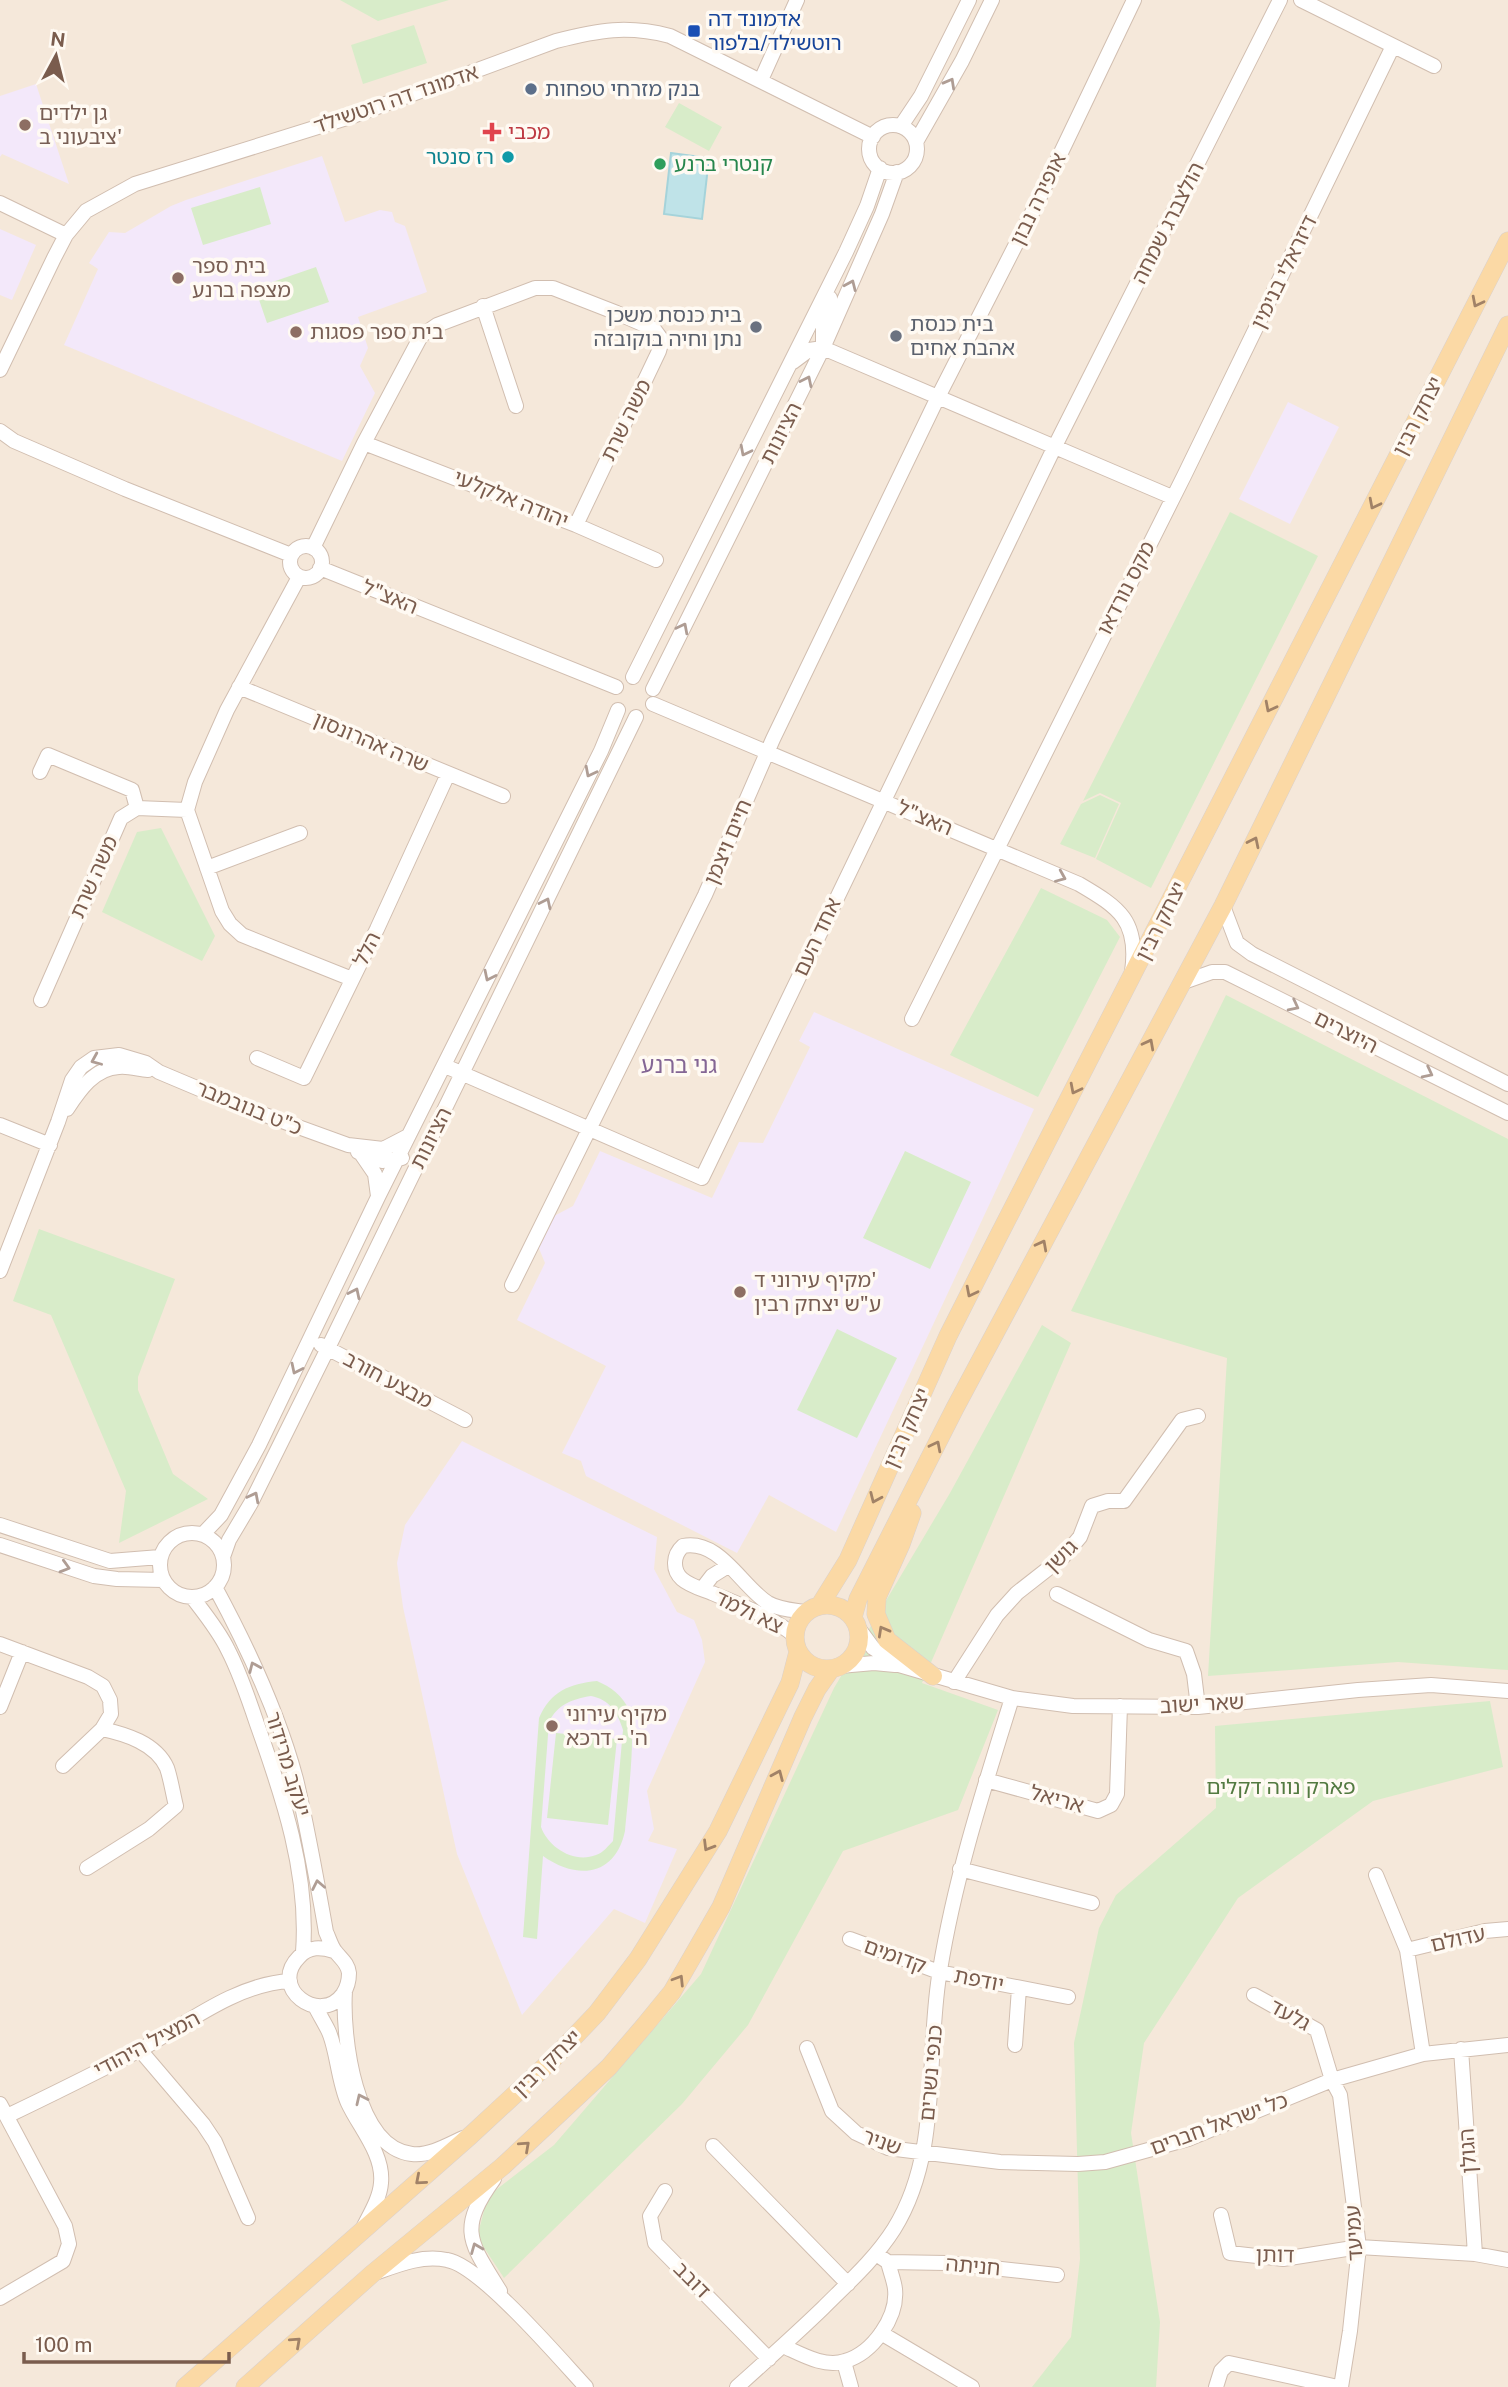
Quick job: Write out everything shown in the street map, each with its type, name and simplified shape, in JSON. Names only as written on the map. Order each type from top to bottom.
[{"type":"main road","name":"יצחק רבין","points":[[813,1608],[848,1560],[954,1324],[1508,241]]},
{"type":"main road","name":"יצחק רבין","points":[[856,1623],[858,1600],[955,1408],[1223,906],[1508,325]]},
{"type":"main road","points":[[918,1482],[907,1528],[880,1590],[876,1614],[887,1640],[933,1676]]},
{"type":"main road","points":[[835,1605],[856,1623],[858,1647],[848,1662],[836,1667],[816,1667],[802,1658],[796,1644],[797,1622],[813,1608],[835,1605]]},
{"type":"main road","name":"יצחק רבין","points":[[185,2387],[471,2135],[553,2059],[597,2013],[638,1959],[718,1831],[790,1683],[796,1644]]},
{"type":"main road","points":[[245,2387],[372,2274],[503,2166],[609,2067],[672,1992],[721,1907],[817,1689],[836,1667]]},
{"type":"street","points":[[761,80],[797,0]]},
{"type":"street","points":[[901,126],[921,96],[969,0]]},
{"type":"street","points":[[916,142],[962,61],[992,0]]},
{"type":"street","name":"אופירה נבון","points":[[938,397],[1034,208],[1134,0]]},
{"type":"street","name":"הולצברג שמחה","points":[[1055,446],[1280,0]]},
{"type":"street","points":[[1301,0],[1434,66]]},
{"type":"street","name":"אדמונד דה רוטשילד","points":[[0,370],[66,235],[86,211],[135,184],[353,116],[556,41],[586,33],[618,29],[648,30],[670,36],[873,137]]},
{"type":"street","name":"דיזראלי בנימין","points":[[1172,497],[1393,46]]},
{"type":"street","points":[[885,126],[901,126],[908,130],[916,142],[917,150],[913,163],[897,172],[880,168],[871,157],[870,143],[873,137],[885,126]]},
{"type":"street","name":"הציונות","points":[[633,677],[846,252],[867,206],[880,168]]},
{"type":"street","name":"הציונות","points":[[653,697],[823,348],[877,225],[897,172]]},
{"type":"street","points":[[0,203],[66,235]]},
{"type":"street","points":[[823,348],[823,320],[846,252]]},
{"type":"street","name":"משה שרת","points":[[313,548],[364,443],[421,336],[437,325],[535,288],[553,288],[654,329],[662,340],[576,525]]},
{"type":"street","points":[[483,306],[516,406]]},
{"type":"street","points":[[787,368],[809,350],[823,348],[1172,497]]},
{"type":"street","name":"חיים ויצמן","points":[[512,1285],[705,895],[767,751],[938,397]]},
{"type":"street","points":[[0,431],[14,440],[125,489],[291,555]]},
{"type":"street","name":"יהודה אלקלעי","points":[[364,443],[576,525],[656,560]]},
{"type":"street","name":"אחד העם","points":[[445,1066],[702,1178],[1055,446]]},
{"type":"street","name":"מקס נורדאו","points":[[912,1020],[1172,497]]},
{"type":"street","points":[[300,547],[313,548],[320,555],[320,568],[312,577],[299,577],[290,567],[291,555],[300,547]]},
{"type":"street","name":"האצ\"ל","points":[[320,568],[616,687]]},
{"type":"street","points":[[299,577],[239,687],[195,782],[187,810],[222,911],[230,924],[242,935],[352,979]]},
{"type":"street","points":[[633,677],[645,680],[653,697],[646,713],[636,717],[629,717],[618,710],[614,698],[616,687],[633,677]]},
{"type":"street","name":"שרה אהרונסון","points":[[239,687],[503,796]]},
{"type":"street","name":"האצ\"ל","points":[[653,697],[767,751],[1079,884],[1107,900],[1123,914],[1133,940],[1128,985]]},
{"type":"street","name":"הציונות","points":[[203,1534],[221,1516],[259,1445],[397,1159],[601,751],[618,710]]},
{"type":"street","name":"הציונות","points":[[223,1557],[229,1540],[251,1503],[328,1349],[636,717]]},
{"type":"street","points":[[40,772],[48,755],[132,790],[137,808],[187,810]]},
{"type":"street","name":"הלל","points":[[257,1058],[304,1078],[448,774]]},
{"type":"street","name":"משה שרת","points":[[41,1000],[121,818],[137,808]]},
{"type":"street","points":[[207,868],[300,833]]},
{"type":"street","name":"היוצרים","points":[[1223,906],[1237,943],[1252,954],[1508,1084]]},
{"type":"street","name":"היוצרים","points":[[1181,983],[1212,972],[1225,972],[1508,1113]]},
{"type":"street","name":"כ\"ט בנובמבר","points":[[0,1271],[58,1122],[78,1093],[100,1072],[118,1067],[159,1072],[235,1104],[340,1143],[358,1147],[383,1150],[410,1135]]},
{"type":"street","points":[[0,1125],[50,1145]]},
{"type":"street","points":[[397,1159],[412,1153],[429,1140]]},
{"type":"street","name":"כ\"ט בנובמבר","points":[[340,1143],[360,1154],[382,1161],[397,1159]]},
{"type":"street","points":[[360,1154],[375,1174],[379,1197]]},
{"type":"street","name":"מבצע חורב","points":[[310,1339],[466,1420]]},
{"type":"street","name":"גושן","points":[[954,1682],[997,1615],[1017,1593],[1063,1557],[1080,1537],[1092,1506],[1108,1501],[1124,1501],[1182,1420],[1198,1416]]},
{"type":"street","points":[[0,1525],[110,1562],[160,1557]]},
{"type":"street","points":[[181,1534],[203,1534],[219,1547],[224,1568],[221,1578],[208,1592],[192,1597],[175,1593],[163,1580],[160,1557],[164,1547],[181,1534]]},
{"type":"street","points":[[0,1545],[94,1576],[163,1580]]},
{"type":"street","name":"צא ולמד","points":[[796,1644],[760,1614],[688,1584],[677,1573],[675,1560],[679,1549],[690,1545],[700,1546],[718,1556],[771,1604],[786,1609],[813,1608]]},
{"type":"street","name":"צא ולמד","points":[[702,1589],[719,1570],[728,1566]]},
{"type":"street","name":"יעקב מרידור","points":[[215,1587],[257,1671],[294,1775],[326,1932],[334,1951]]},
{"type":"street","name":"גושן","points":[[1057,1594],[1149,1640],[1186,1651],[1194,1674],[1198,1707]]},
{"type":"street","name":"יעקב מרידור","points":[[192,1597],[229,1651],[253,1711],[283,1800],[294,1844],[302,1895],[305,1924],[303,1952]]},
{"type":"street","name":"שאר ישוב","points":[[856,1623],[873,1648],[900,1665],[1012,1698],[1073,1706],[1198,1707],[1431,1685],[1508,1691]]},
{"type":"street","points":[[0,1644],[103,1686],[110,1700],[111,1714],[102,1729],[63,1766]]},
{"type":"street","points":[[0,1707],[22,1652]]},
{"type":"street","name":"שאר ישוב","points":[[836,1667],[874,1663],[900,1665]]},
{"type":"street","name":"כנפי נשרים","points":[[737,2387],[848,2284],[882,2258],[913,2191],[924,2154],[939,1972],[960,1870],[1012,1698]]},
{"type":"street","name":"אריאל","points":[[986,1780],[1098,1811],[1111,1805],[1117,1794],[1120,1706]]},
{"type":"street","points":[[87,1868],[149,1829],[176,1806],[166,1766],[156,1755],[128,1734],[102,1729]]},
{"type":"street","points":[[960,1870],[1092,1903]]},
{"type":"street","points":[[1376,1875],[1407,1950],[1423,2054]]},
{"type":"street","name":"עדולם","points":[[1407,1950],[1485,1931],[1508,1929]]},
{"type":"street","name":"קדומים","points":[[850,1940],[939,1972]]},
{"type":"street","points":[[345,1991],[332,2003],[315,2006],[301,2000],[292,1988],[290,1970],[303,1952],[322,1947],[341,1956],[349,1973],[345,1991],[344,2032],[355,2087],[384,2140],[402,2152],[414,2155],[428,2153],[471,2135]]},
{"type":"street","name":"יודפת","points":[[939,1972],[1068,1997]]},
{"type":"street","name":"המציל היהודי","points":[[4,2110],[140,2050],[238,1995],[260,1986],[290,1981]]},
{"type":"street","name":"יודפת","points":[[1015,2045],[1019,1988]]},
{"type":"street","name":"גלעד","points":[[1254,1995],[1317,2030],[1332,2080]]},
{"type":"street","points":[[315,2006],[328,2031],[348,2103],[375,2152],[380,2169],[381,2183],[376,2201],[360,2232]]},
{"type":"street","name":"כל ישראל חברים","points":[[924,2154],[1000,2162],[1105,2162],[1188,2139],[1332,2080],[1423,2054],[1508,2045]]},
{"type":"street","name":"שניר","points":[[807,2048],[832,2110],[856,2133],[888,2148],[924,2154]]},
{"type":"street","name":"הגולן","points":[[1461,2049],[1475,2254]]},
{"type":"street","points":[[140,2050],[203,2123],[215,2142],[248,2218]]},
{"type":"street","name":"עמיעד","points":[[1332,2080],[1340,2095],[1359,2247],[1350,2332],[1340,2387]]},
{"type":"street","points":[[0,2298],[63,2261],[69,2244],[65,2225],[4,2110]]},
{"type":"street","points":[[713,2146],[848,2284]]},
{"type":"street","points":[[503,2166],[482,2195],[470,2224],[473,2247],[510,2307]]},
{"type":"street","name":"דובב","points":[[665,2191],[650,2216],[655,2243],[769,2359]]},
{"type":"street","name":"דותן","points":[[1221,2215],[1230,2253],[1283,2259],[1359,2247]]},
{"type":"street","points":[[1359,2247],[1475,2254],[1508,2260]]},
{"type":"street","points":[[372,2274],[424,2258],[449,2260],[462,2265],[510,2307],[586,2387]]},
{"type":"street","points":[[783,2346],[814,2360],[844,2362],[859,2354],[881,2333],[893,2312],[895,2290],[882,2258]]},
{"type":"street","name":"חניתה","points":[[882,2258],[1057,2275]]},
{"type":"street","points":[[881,2333],[972,2387]]},
{"type":"street","points":[[844,2362],[851,2387]]},
{"type":"street","points":[[1216,2387],[1221,2371],[1229,2363],[1340,2387]]},
{"type":"shaded area","points":[[0,0],[1508,0],[1508,2387],[0,2387]]},
{"type":"shaded area","name":"גן ילדים ציבעוני ב'","points":[[36,84],[69,184],[2,154],[0,157],[0,96]]},
{"type":"shaded area","points":[[322,156],[345,222],[380,210],[392,212],[395,222],[405,226],[427,292],[358,317],[368,348],[360,366],[375,393],[342,461],[64,345],[98,269],[89,263],[109,232],[125,233],[186,200]]},
{"type":"shaded area","points":[[0,229],[36,245],[12,300],[0,295]]},
{"type":"shaded area","points":[[1288,402],[1339,427],[1290,524],[1239,499]]},
{"type":"shaded area","name":"מקיף עירוני ד' ע\"ש יצחק רבין","points":[[814,1012],[1034,1109],[836,1532],[769,1495],[737,1553],[586,1476],[581,1461],[562,1453],[606,1366],[517,1320],[545,1263],[538,1246],[554,1216],[573,1206],[600,1151],[712,1198],[739,1142],[763,1143],[810,1047],[799,1041]]},
{"type":"shaded area","name":"מקיף עירוני ה' - דרכא","points":[[462,1441],[657,1537],[654,1569],[677,1612],[694,1620],[702,1640],[705,1662],[647,1791],[654,1829],[648,1841],[677,1849],[645,1923],[614,1909],[522,2015],[457,1854],[403,1607],[397,1563],[405,1525]]},
{"type":"green space","points":[[340,0],[449,0],[378,21]]},
{"type":"green space","points":[[414,25],[427,63],[363,84],[351,45]]},
{"type":"green space","points":[[679,103],[722,127],[709,151],[665,127]]},
{"type":"green space","points":[[260,187],[271,224],[203,245],[191,208]]},
{"type":"green space","points":[[316,267],[329,302],[267,323],[255,288]]},
{"type":"green space","points":[[1230,512],[1318,556],[1151,888],[1096,859],[1121,803],[1100,793],[1083,801]]},
{"type":"green space","points":[[1100,795],[1119,804],[1095,858],[1060,844],[1081,804]]},
{"type":"green space","points":[[161,828],[215,936],[202,961],[102,912],[137,832]]},
{"type":"green space","points":[[1041,888],[1107,920],[1120,937],[1038,1097],[950,1055]]},
{"type":"green space","points":[[1226,995],[1508,1139],[1508,1670],[1398,1662],[1208,1676],[1227,1358],[1071,1311]]},
{"type":"green space","points":[[905,1151],[971,1182],[930,1269],[863,1238]]},
{"type":"green space","points":[[39,1229],[175,1279],[138,1377],[138,1390],[173,1474],[208,1499],[119,1543],[126,1491],[51,1315],[13,1301]]},
{"type":"green space","points":[[1042,1325],[1071,1343],[922,1683],[998,1710],[958,1810],[843,1851],[748,2025],[682,2104],[504,2278],[477,2237],[488,2196],[554,2145],[701,1974],[834,1688],[950,1493]]},
{"type":"green space","points":[[837,1329],[897,1358],[857,1438],[797,1410]]},
{"type":"green space","points":[[597,1681],[612,1689],[629,1710],[632,1751],[625,1831],[613,1858],[593,1870],[569,1869],[543,1856],[537,1939],[523,1937],[539,1718],[555,1695],[587,1682]],"holes":[[[591,1696],[612,1708],[623,1730],[613,1841],[599,1854],[579,1857],[556,1847],[541,1827],[549,1722],[556,1711],[571,1701]]]},
{"type":"green space","name":"פארק נווה דקלים","points":[[1490,1701],[1503,1767],[1373,1801],[1238,1898],[1144,2043],[1131,2133],[1160,2322],[1156,2387],[1032,2387],[1071,2337],[1080,2259],[1074,2043],[1099,1928],[1116,1895],[1216,1808],[1215,1726]]},
{"type":"green space","points":[[556,1733],[617,1739],[608,1825],[547,1818]]},
{"type":"water","points":[[671,153],[709,158],[702,219],[664,214]]},
{"type":"place","name":"אדמונד דה רוטשילד/בלפור","points":[[694,31]]},
{"type":"place","name":"בנק מזרחי טפחות","points":[[531,89]]},
{"type":"place","name":"גן ילדים ציבעוני ב'","points":[[25,125]]},
{"type":"place","name":"מכבי","points":[[492,132]]},
{"type":"place","name":"רז סנטר","points":[[508,157]]},
{"type":"place","name":"קנטרי ברנע","points":[[660,164]]},
{"type":"place","name":"בית ספר מצפה ברנע","points":[[178,278]]},
{"type":"place","name":"בית כנסת משכן נתן וחיה בוקובזה","points":[[756,327]]},
{"type":"place","name":"בית ספר פסגות","points":[[296,332]]},
{"type":"place","name":"בית כנסת אהבת אחים","points":[[896,336]]},
{"type":"place","name":"מקיף עירוני ד' ע\"ש יצחק רבין","points":[[740,1292]]},
{"type":"place","name":"מקיף עירוני ה' - דרכא","points":[[552,1726]]},
{"type":"district","name":"גני ברנע","points":[[679,1065]]}]
